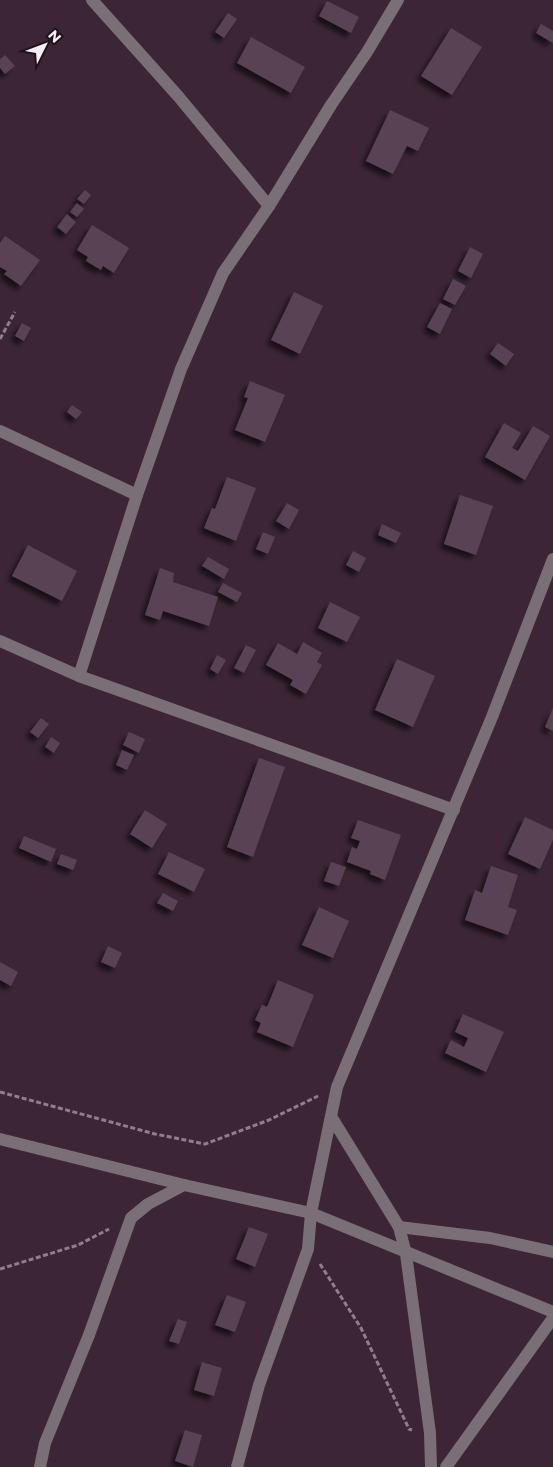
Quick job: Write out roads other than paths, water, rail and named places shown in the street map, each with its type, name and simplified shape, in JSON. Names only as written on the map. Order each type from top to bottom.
[{"type":"street","points":[[92,0],[178,96],[269,206]]},
{"type":"street","points":[[79,676],[137,495],[181,369],[223,272],[269,206],[398,0]]},
{"type":"street","points":[[0,431],[137,495]]},
{"type":"street","points":[[237,1467],[259,1386],[308,1249],[311,1213],[337,1087],[454,810],[553,559]]},
{"type":"street","points":[[0,641],[79,676],[454,810]]},
{"type":"street","points":[[332,1118],[399,1227],[406,1254],[430,1433],[432,1467]]},
{"type":"street","points":[[0,1139],[184,1185],[311,1213],[406,1254],[553,1312]]},
{"type":"street","points":[[40,1467],[45,1443],[89,1335],[131,1218],[148,1204],[184,1185]]},
{"type":"street","points":[[399,1227],[490,1238],[553,1252]]},
{"type":"street","points":[[446,1467],[553,1318]]}]
